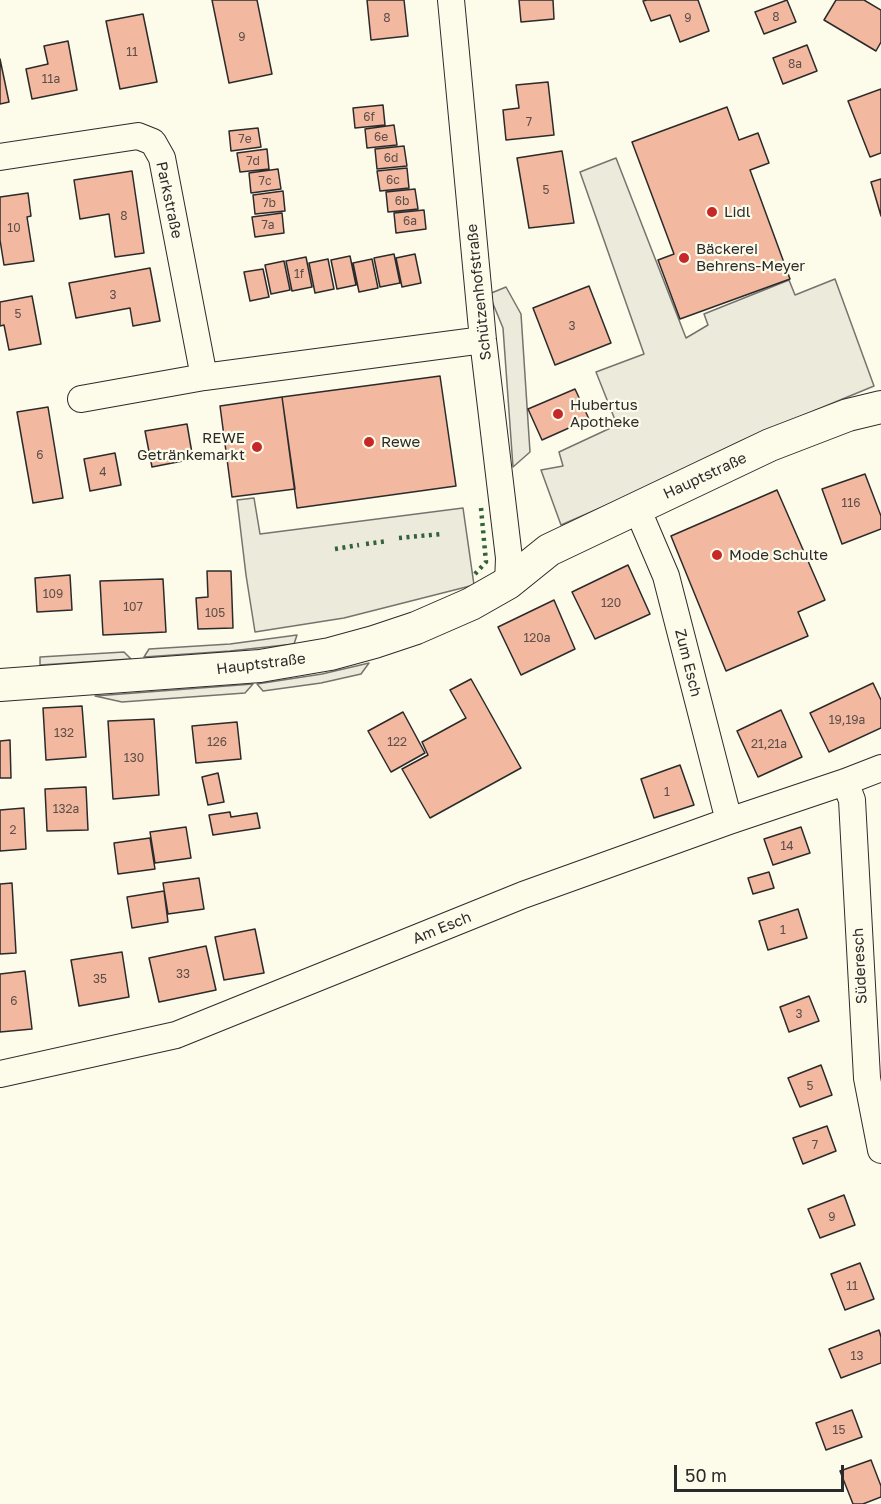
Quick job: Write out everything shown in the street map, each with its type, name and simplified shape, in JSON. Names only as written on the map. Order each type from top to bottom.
[{"type":"main road","name":"Hauptstraße","points":[[0,685],[260,666],[330,654],[374,642],[416,628],[471,604],[508,583],[558,569],[642,517],[770,445],[848,415],[881,407]]},
{"type":"main road","name":"Hauptstraße","points":[[642,517],[778,463],[881,428]]},
{"type":"street","name":"Schützenhofstraße","points":[[451,0],[483,340],[509,558],[508,583]]},
{"type":"street","name":"Parkstraße","points":[[0,157],[138,136],[153,142],[162,158],[204,377]]},
{"type":"street","points":[[81,399],[204,377],[483,340]]},
{"type":"street","name":"Zum Esch","points":[[642,517],[666,576],[729,821]]},
{"type":"street","name":"Am Esch","points":[[0,1074],[176,1035],[523,896],[881,768]]},
{"type":"street","name":"Süderesch","points":[[845,782],[852,800],[881,1150]]},
{"type":"shaded area","points":[[616,158],[686,338],[708,325],[704,314],[789,280],[795,295],[835,279],[874,386],[741,441],[630,495],[561,525],[541,470],[563,466],[559,452],[617,425],[596,372],[644,354],[580,172]]},
{"type":"shaded area","points":[[506,287],[521,314],[530,452],[513,467],[503,328],[489,294]]},
{"type":"shaded area","points":[[254,498],[260,534],[463,508],[474,585],[344,618],[255,632],[237,500]]},
{"type":"shaded area","points":[[297,635],[294,644],[144,657],[149,649],[230,644]]},
{"type":"shaded area","points":[[124,652],[131,659],[40,665],[40,657]]},
{"type":"shaded area","points":[[369,663],[361,674],[321,683],[263,691],[257,684],[322,674]]},
{"type":"shaded area","points":[[253,684],[245,693],[122,702],[95,696]]},
{"type":"building","points":[[212,0],[257,0],[272,74],[229,83]]},
{"type":"building","points":[[367,0],[404,0],[408,36],[371,40]]},
{"type":"building","points":[[519,0],[553,0],[554,19],[521,22]]},
{"type":"building","points":[[698,0],[709,31],[680,42],[670,15],[651,21],[643,1]]},
{"type":"building","points":[[787,0],[796,22],[764,34],[755,12]]},
{"type":"building","points":[[836,0],[864,0],[881,10],[881,42],[876,51],[824,20]]},
{"type":"building","points":[[143,14],[157,82],[120,89],[106,21]]},
{"type":"building","points":[[68,41],[77,90],[32,99],[26,69],[48,64],[44,46]]},
{"type":"building","points":[[807,45],[817,71],[783,84],[773,58]]},
{"type":"building","points":[[0,59],[9,102],[0,104]]},
{"type":"building","points":[[548,82],[554,135],[506,140],[503,110],[519,108],[516,85]]},
{"type":"building","points":[[881,89],[881,153],[870,157],[848,101]]},
{"type":"building","points":[[383,105],[385,125],[355,128],[353,108]]},
{"type":"building","name":"Lidl","points":[[727,107],[739,140],[758,133],[769,163],[750,170],[790,279],[680,319],[658,260],[674,254],[632,142]]},
{"type":"building","points":[[394,125],[397,145],[367,148],[365,129]]},
{"type":"building","points":[[258,128],[261,147],[231,151],[229,131]]},
{"type":"building","points":[[404,146],[407,166],[377,169],[375,149]]},
{"type":"building","points":[[267,149],[269,169],[240,172],[237,153]]},
{"type":"building","points":[[562,151],[574,223],[529,228],[517,158]]},
{"type":"building","points":[[407,168],[409,188],[380,191],[377,171]]},
{"type":"building","points":[[278,169],[281,189],[251,193],[249,173]]},
{"type":"building","points":[[132,171],[144,253],[115,257],[109,214],[80,219],[74,180]]},
{"type":"building","points":[[881,179],[881,216],[871,182]]},
{"type":"building","points":[[415,189],[418,209],[388,212],[386,192]]},
{"type":"building","points":[[283,191],[285,211],[255,214],[253,195]]},
{"type":"building","points":[[28,193],[31,216],[27,217],[34,261],[4,265],[0,240],[0,197]]},
{"type":"building","points":[[424,210],[426,229],[396,233],[394,213]]},
{"type":"building","points":[[282,213],[284,233],[255,237],[252,217]]},
{"type":"building","points":[[394,254],[400,283],[380,287],[374,258]]},
{"type":"building","points":[[415,254],[421,283],[402,287],[396,258]]},
{"type":"building","points":[[350,256],[356,285],[337,289],[331,260]]},
{"type":"building","points":[[306,257],[312,287],[292,291],[286,261]]},
{"type":"building","points":[[328,259],[334,289],[315,293],[309,263]]},
{"type":"building","points":[[372,259],[378,288],[359,292],[353,263]]},
{"type":"building","points":[[284,261],[290,290],[271,294],[265,265]]},
{"type":"building","points":[[150,268],[160,321],[133,326],[130,308],[76,318],[69,283]]},
{"type":"building","points":[[263,269],[269,297],[250,301],[244,272]]},
{"type":"building","points":[[589,286],[611,343],[555,365],[533,308]]},
{"type":"building","points":[[32,296],[41,344],[9,350],[4,325],[0,326],[0,302]]},
{"type":"building","name":"Rewe","points":[[440,376],[456,486],[297,508],[282,397]]},
{"type":"building","name":"Hubertus Apotheke","points":[[575,389],[589,419],[542,440],[528,409]]},
{"type":"building","name":"REWE Getränkemarkt","points":[[282,397],[295,489],[232,497],[220,406]]},
{"type":"building","points":[[48,407],[63,498],[33,503],[17,412]]},
{"type":"building","points":[[187,424],[193,459],[152,467],[145,431]]},
{"type":"building","points":[[115,453],[121,485],[90,491],[84,459]]},
{"type":"building","points":[[865,474],[881,516],[881,529],[842,544],[822,489]]},
{"type":"building","points":[[777,490],[825,600],[798,612],[808,636],[726,671],[671,536]]},
{"type":"building","points":[[628,565],[650,614],[595,639],[572,592]]},
{"type":"building","points":[[207,571],[231,571],[233,628],[198,629],[196,598],[208,597]]},
{"type":"building","points":[[70,575],[72,610],[37,612],[35,578]]},
{"type":"building","points":[[163,579],[166,632],[103,635],[100,581]]},
{"type":"building","points":[[554,600],[575,649],[521,675],[498,627]]},
{"type":"building","points":[[471,679],[521,768],[430,818],[402,769],[428,755],[422,742],[466,718],[450,690]]},
{"type":"building","points":[[873,683],[881,700],[881,728],[829,752],[810,713]]},
{"type":"building","points":[[82,706],[86,757],[46,760],[43,708]]},
{"type":"building","points":[[781,710],[802,757],[758,777],[737,731]]},
{"type":"building","points":[[403,712],[425,753],[391,772],[368,731]]},
{"type":"building","points":[[154,719],[159,795],[113,799],[108,721]]},
{"type":"building","points":[[237,722],[241,759],[196,763],[192,726]]},
{"type":"building","points":[[10,740],[11,778],[0,778],[0,741]]},
{"type":"building","points":[[680,765],[694,805],[654,818],[641,779]]},
{"type":"building","points":[[218,773],[224,802],[208,805],[202,777]]},
{"type":"building","points":[[86,787],[88,830],[47,831],[45,789]]},
{"type":"building","points":[[24,808],[26,849],[0,851],[0,810]]},
{"type":"building","points":[[230,812],[231,817],[257,813],[260,828],[213,835],[209,815]]},
{"type":"building","points":[[186,827],[191,858],[155,863],[150,832]]},
{"type":"building","points":[[801,827],[810,853],[773,865],[764,839]]},
{"type":"building","points":[[150,838],[155,869],[118,874],[114,843]]},
{"type":"building","points":[[769,872],[774,888],[753,894],[748,878]]},
{"type":"building","points":[[199,878],[204,909],[168,914],[163,883]]},
{"type":"building","points":[[12,883],[16,953],[0,954],[0,884]]},
{"type":"building","points":[[164,891],[168,922],[132,928],[127,897]]},
{"type":"building","points":[[798,909],[807,938],[768,950],[759,921]]},
{"type":"building","points":[[255,929],[264,973],[224,980],[215,937]]},
{"type":"building","points":[[206,946],[216,990],[159,1002],[149,958]]},
{"type":"building","points":[[122,952],[129,997],[79,1006],[71,960]]},
{"type":"building","points":[[25,971],[32,1029],[0,1032],[0,974]]},
{"type":"building","points":[[809,996],[819,1021],[789,1032],[780,1007]]},
{"type":"building","points":[[821,1065],[832,1095],[800,1107],[788,1078]]},
{"type":"building","points":[[827,1126],[836,1151],[803,1164],[793,1138]]},
{"type":"building","points":[[844,1195],[855,1225],[820,1238],[808,1209]]},
{"type":"building","points":[[860,1263],[874,1299],[845,1310],[831,1274]]},
{"type":"building","points":[[879,1330],[881,1363],[841,1378],[829,1349]]},
{"type":"building","points":[[852,1410],[862,1437],[826,1450],[816,1423]]},
{"type":"building","points":[[871,1460],[881,1486],[881,1497],[863,1504],[853,1504],[840,1471]]},
{"type":"hedge","points":[[475,574],[486,562],[481,508]]},
{"type":"hedge","points":[[399,538],[441,534]]},
{"type":"hedge","points":[[366,544],[388,541]]},
{"type":"hedge","points":[[335,549],[359,545]]},
{"type":"place","name":"Lidl","points":[[712,212]]},
{"type":"place","name":"Bäckerei Behrens-Meyer","points":[[684,258]]},
{"type":"place","name":"Hubertus Apotheke","points":[[558,414]]},
{"type":"place","name":"Rewe","points":[[369,442]]},
{"type":"place","name":"REWE Getränkemarkt","points":[[257,447]]},
{"type":"place","name":"Mode Schulte","points":[[717,555]]}]
